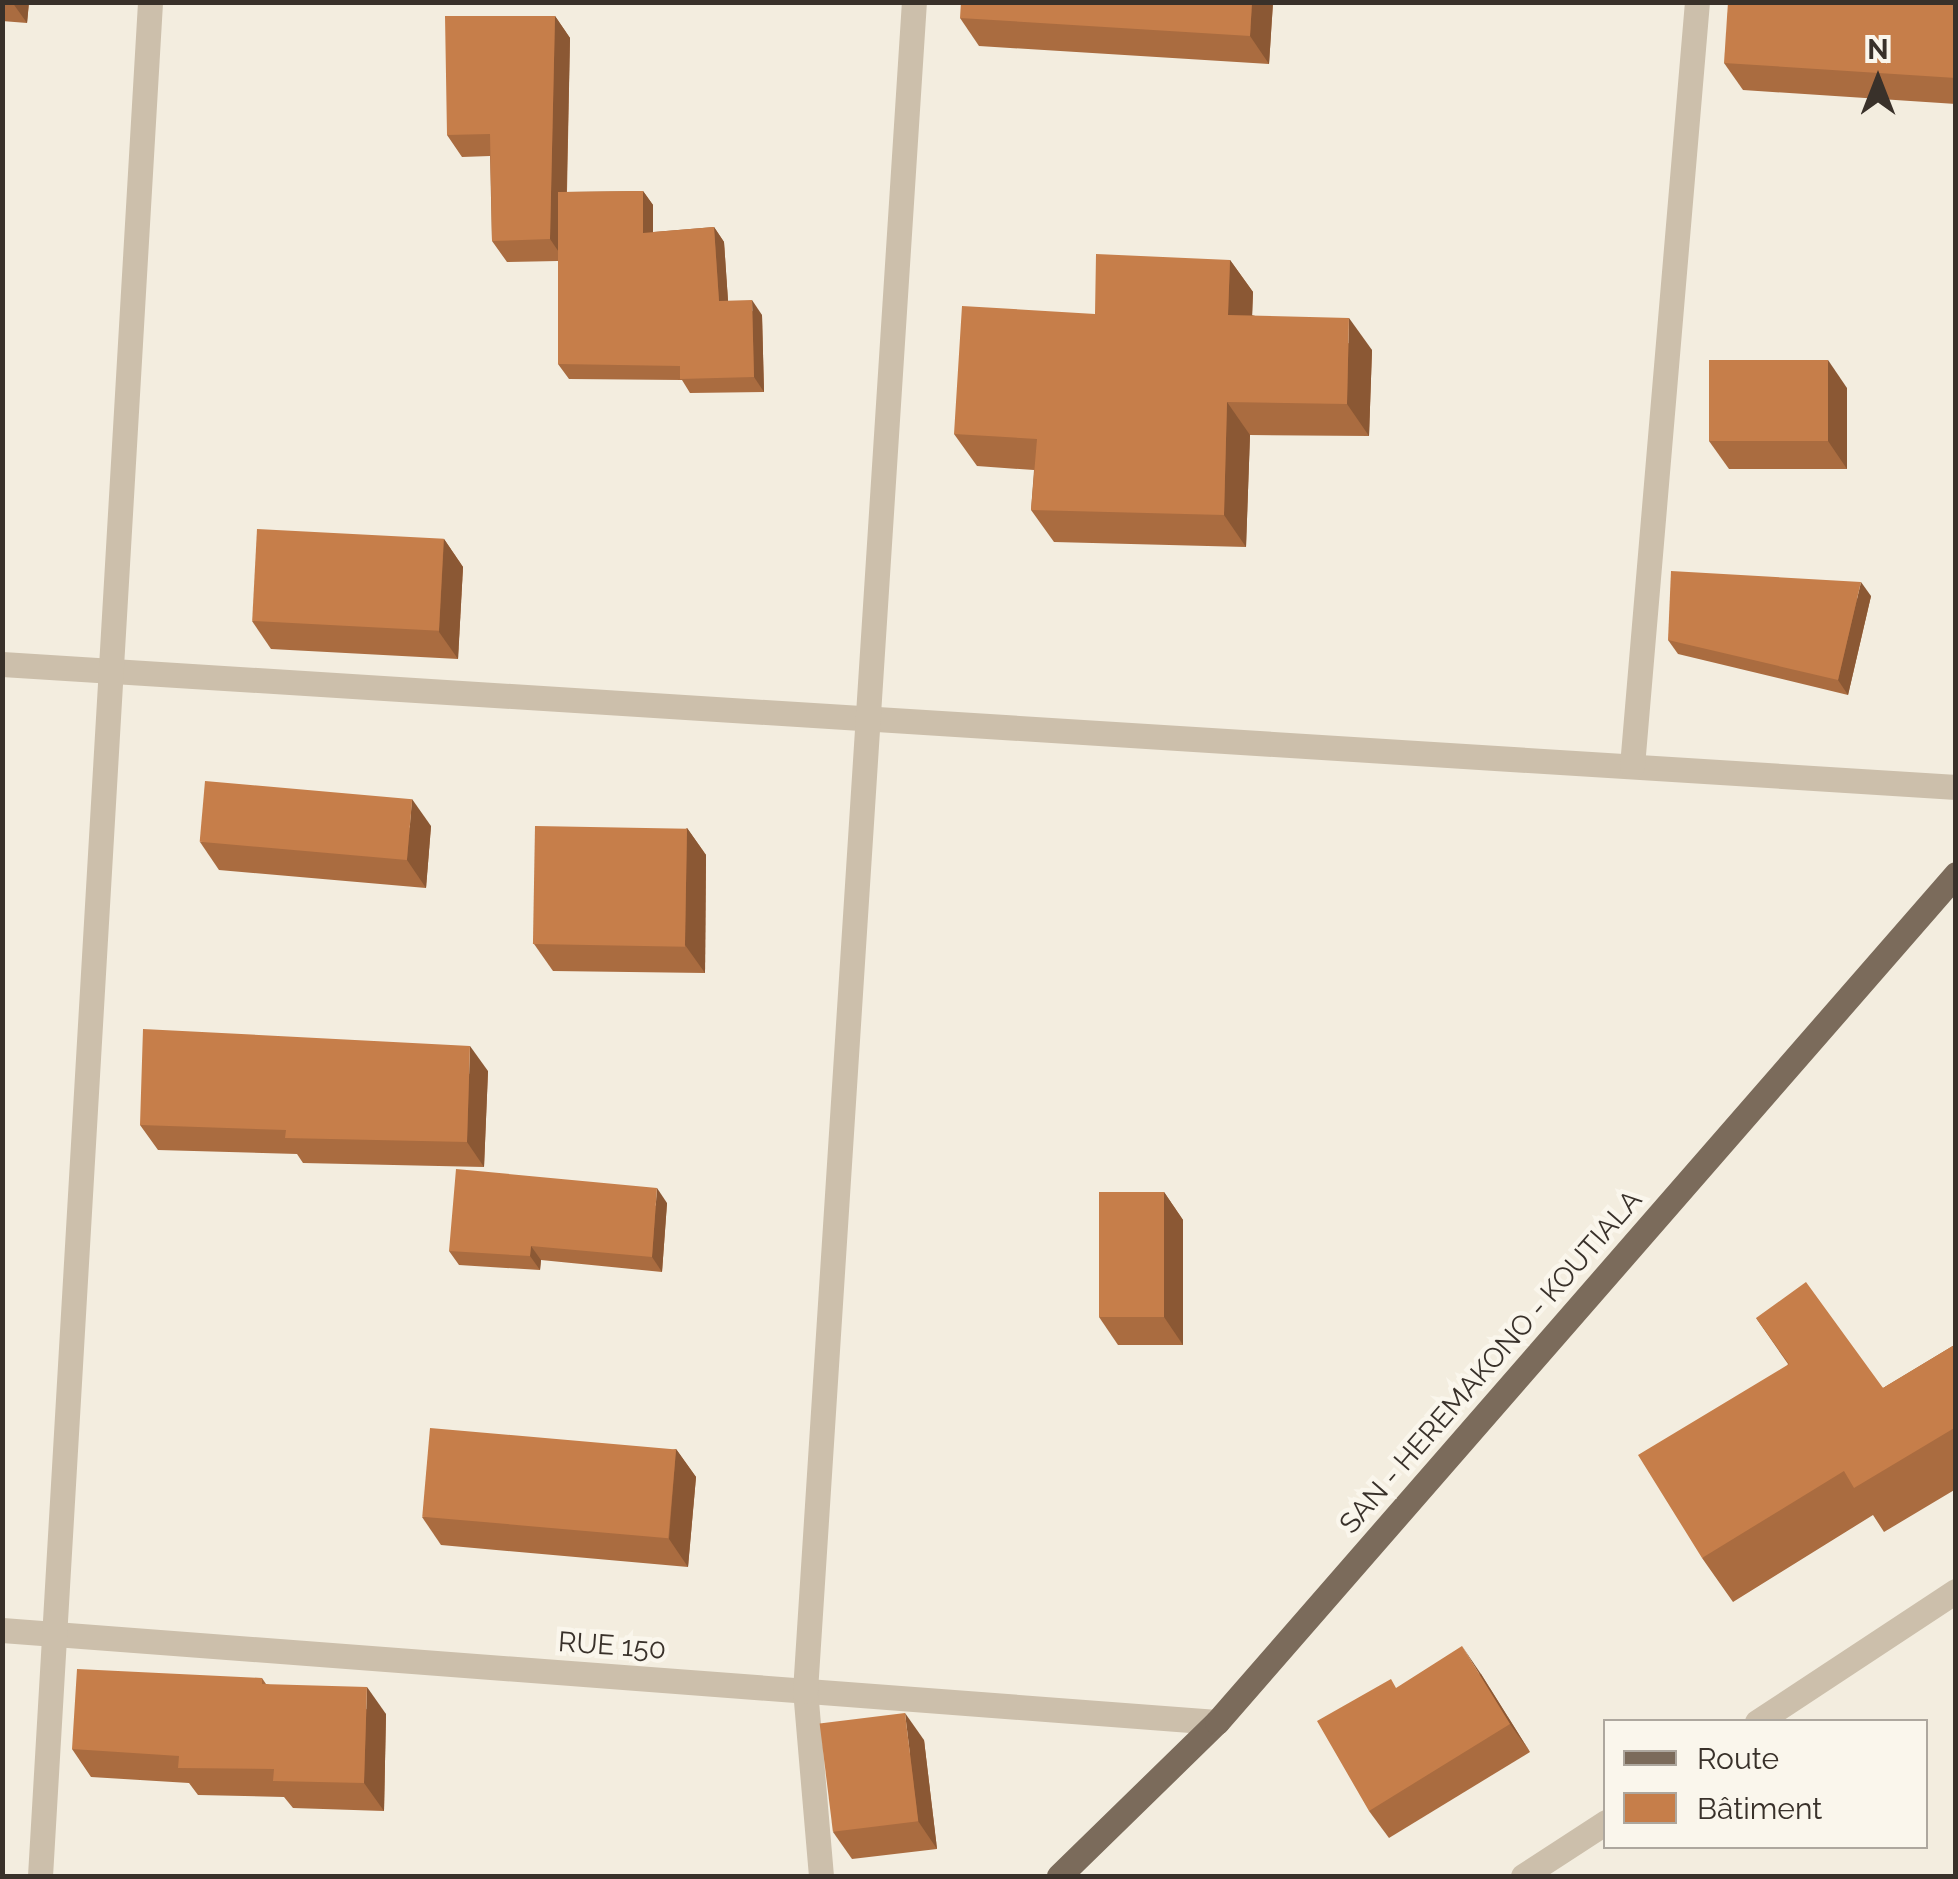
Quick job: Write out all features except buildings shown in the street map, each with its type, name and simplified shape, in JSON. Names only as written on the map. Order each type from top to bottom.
[{"type":"main road","name":"SAN - HEREMAKONO - KOUTIALA","points":[[1059,1876],[1217,1722],[1956,874]]},
{"type":"street","points":[[40,1876],[150,2]]},
{"type":"street","points":[[822,1876],[805,1691],[914,2]]},
{"type":"street","points":[[1632,766],[1697,2]]},
{"type":"street","points":[[2,664],[1956,787]]},
{"type":"street","points":[[1762,1719],[1956,1590]]},
{"type":"street","name":"RUE 150","points":[[2,1630],[1217,1722]]},
{"type":"street","points":[[1523,1876],[1603,1824]]}]
